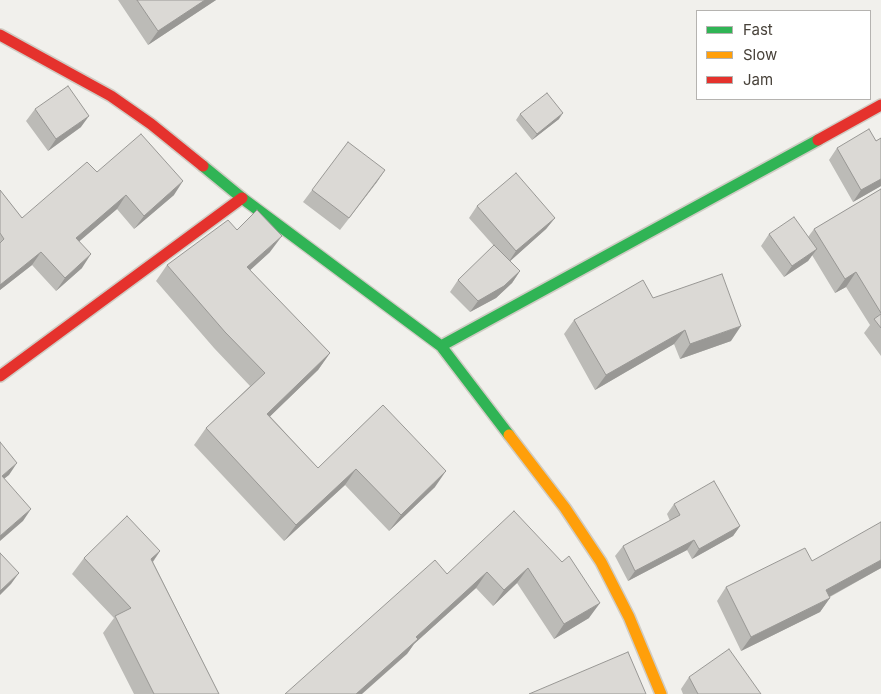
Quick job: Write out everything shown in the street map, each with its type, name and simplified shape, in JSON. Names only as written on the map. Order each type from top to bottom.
[{"type":"street","points":[[0,35],[111,96],[151,124],[242,198],[441,346],[565,508],[601,562],[661,694]]},
{"type":"street","points":[[441,346],[881,105]]},
{"type":"street","points":[[0,376],[242,198]]},
{"type":"building","points":[[137,0],[205,0],[158,31]]},
{"type":"building","points":[[68,86],[89,116],[56,139],[35,109]]},
{"type":"building","points":[[547,93],[563,113],[537,134],[520,114]]},
{"type":"building","points":[[869,129],[876,141],[881,138],[881,179],[861,190],[837,148]]},
{"type":"building","points":[[141,134],[183,181],[144,216],[126,195],[76,238],[91,254],[65,278],[41,252],[0,285],[0,243],[4,239],[0,233],[0,190],[22,218],[87,162],[97,172]]},
{"type":"building","points":[[348,142],[385,170],[349,218],[312,190]]},
{"type":"building","points":[[516,173],[555,218],[516,251],[477,206]]},
{"type":"building","points":[[881,189],[881,313],[856,272],[845,279],[814,229]]},
{"type":"building","points":[[257,210],[282,236],[247,267],[330,353],[267,414],[318,468],[383,405],[446,471],[401,515],[356,469],[296,525],[206,428],[265,373],[225,332],[167,265],[228,220],[237,230]]},
{"type":"building","points":[[794,217],[817,249],[792,266],[769,234]]},
{"type":"building","points":[[494,245],[520,271],[504,286],[478,301],[458,280]]},
{"type":"building","points":[[722,274],[741,326],[690,344],[685,330],[606,375],[574,320],[643,280],[653,298]]},
{"type":"building","points":[[881,314],[881,328],[874,319]]},
{"type":"building","points":[[0,442],[17,463],[2,476],[31,509],[0,536]]},
{"type":"building","points":[[714,481],[740,526],[699,549],[694,540],[635,571],[623,546],[680,515],[674,504]]},
{"type":"building","points":[[514,511],[562,562],[569,556],[600,603],[564,624],[528,568],[504,590],[487,572],[416,637],[418,639],[356,694],[285,694],[435,560],[447,574]]},
{"type":"building","points":[[127,516],[160,551],[151,559],[219,694],[154,694],[115,616],[131,608],[84,558]]},
{"type":"building","points":[[881,522],[881,560],[826,590],[830,598],[751,637],[726,587],[805,548],[812,561]]},
{"type":"building","points":[[0,553],[19,573],[0,591]]},
{"type":"building","points":[[729,649],[761,694],[698,694],[689,677]]},
{"type":"building","points":[[628,652],[646,694],[529,694]]},
{"type":"traffic: fast","points":[[441,346],[818,140]]},
{"type":"traffic: fast","points":[[203,166],[242,198],[441,346],[509,435]]},
{"type":"traffic: slow","points":[[509,435],[565,508],[601,562],[629,617],[661,694]]},
{"type":"traffic: jam","points":[[0,35],[111,96],[151,124],[203,166]]},
{"type":"traffic: jam","points":[[818,140],[881,105]]},
{"type":"traffic: jam","points":[[0,376],[242,198]]}]
